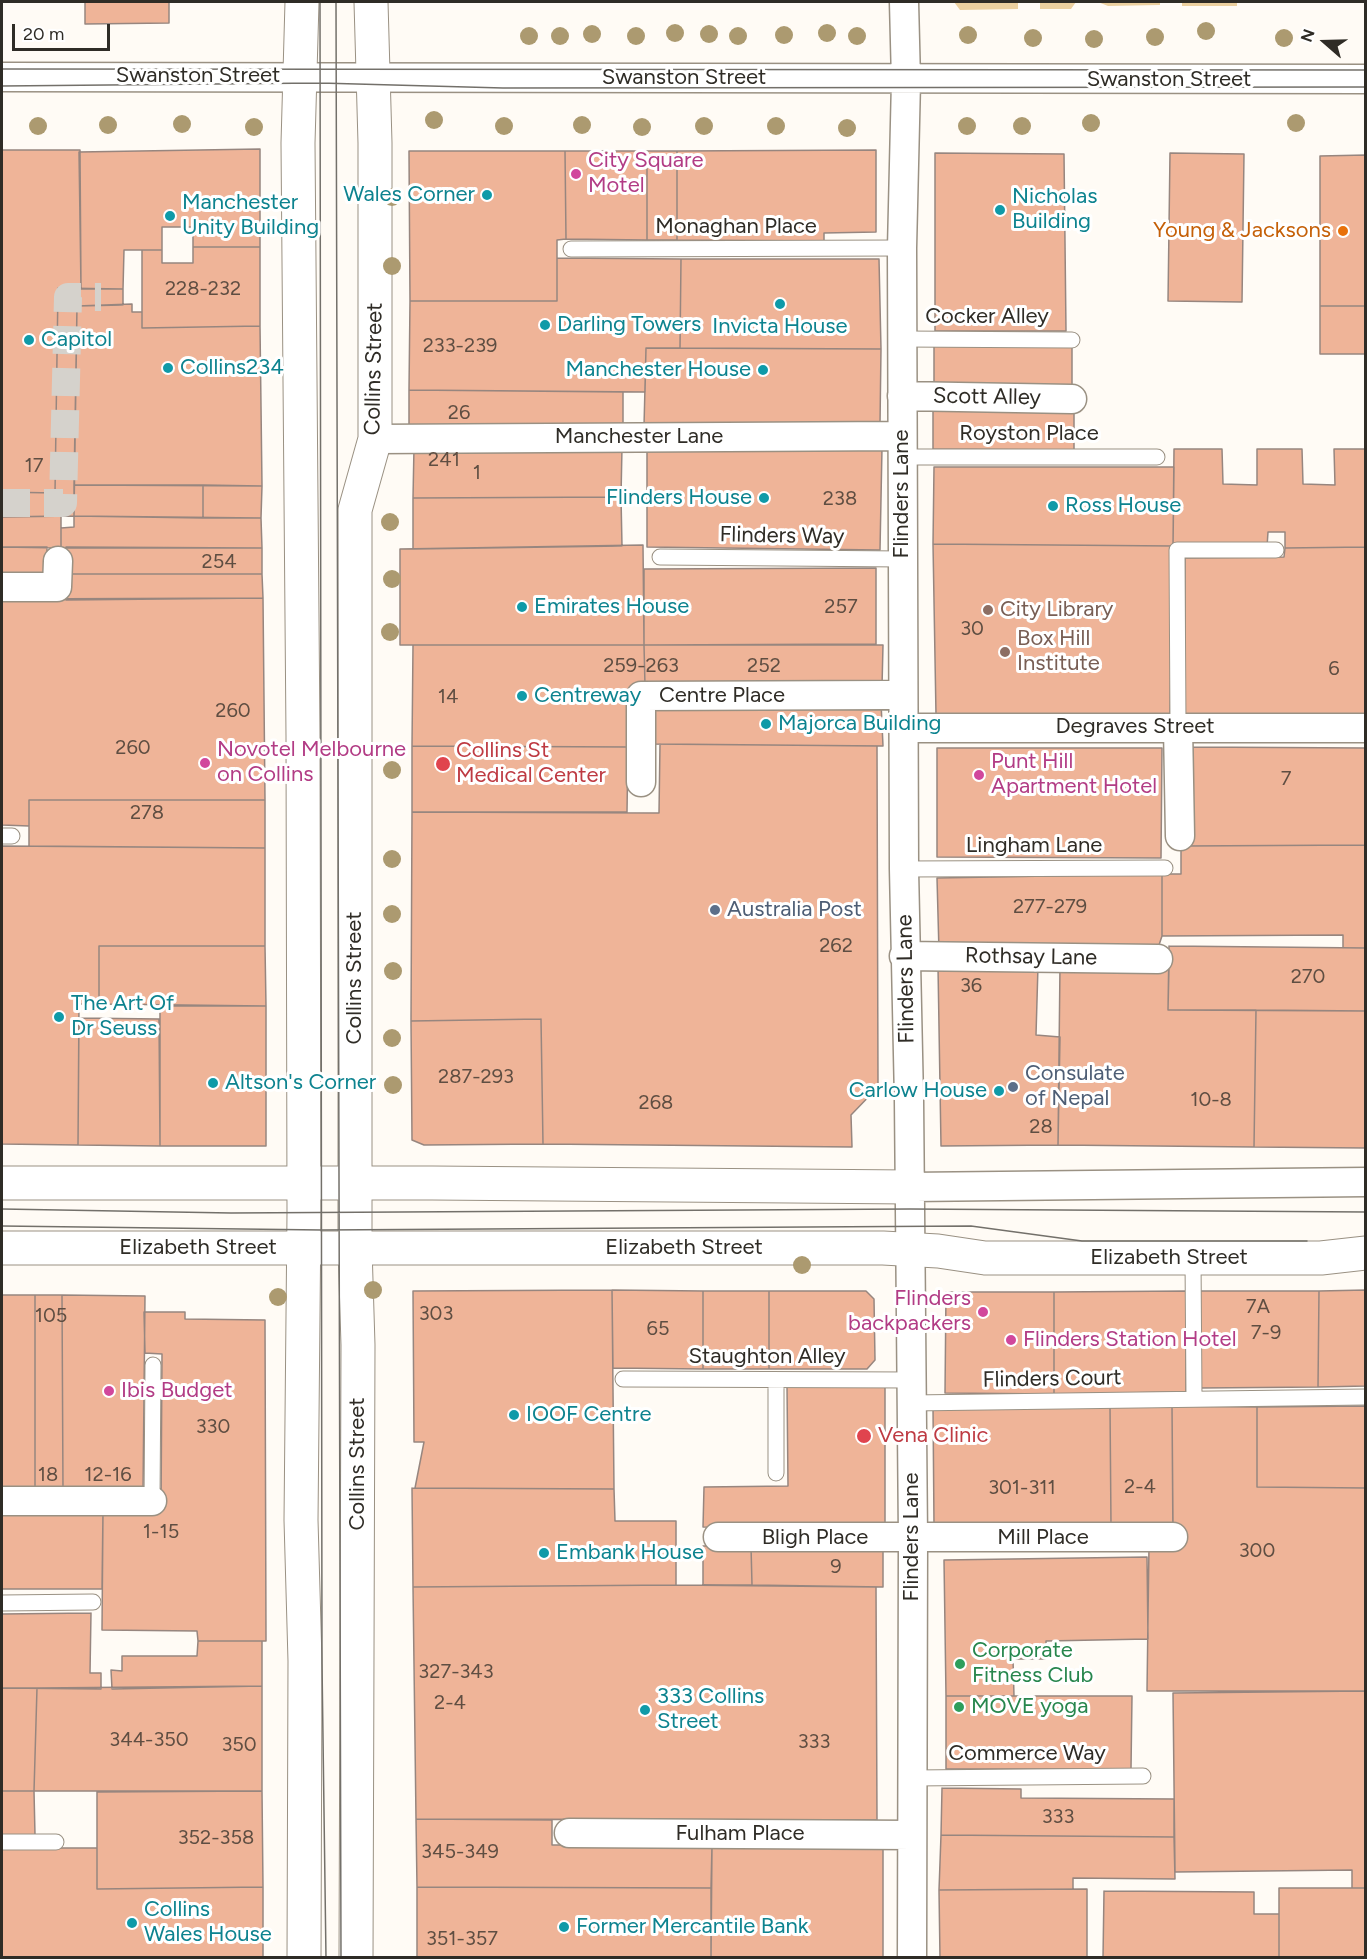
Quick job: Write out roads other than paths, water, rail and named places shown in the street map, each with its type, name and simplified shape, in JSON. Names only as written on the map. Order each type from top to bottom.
[{"type":"street","points":[[302,2],[298,143],[304,1183],[301,1520],[305,1662],[304,1958]]},
{"type":"street","name":"Collins Street","points":[[356,1958],[358,1403],[355,1248],[355,510],[375,439],[373,77],[370,2]]},
{"type":"street","name":"Flinders Lane","points":[[904,2],[902,248],[904,956],[910,1187],[913,1539],[912,1958]]},
{"type":"street","name":"Swanston Street","points":[[2,77],[1365,79]]},
{"type":"street","name":"Scott Alley","points":[[902,396],[1072,399]]},
{"type":"street","name":"Manchester Lane","points":[[375,439],[633,437],[902,446]]},
{"type":"street","points":[[2,587],[57,587],[58,561]]},
{"type":"street","name":"Centre Place","points":[[641,782],[641,696],[889,695]]},
{"type":"street","points":[[1178,727],[1180,836]]},
{"type":"street","name":"Degraves Street","points":[[904,728],[1365,728]]},
{"type":"street","name":"Rothsay Lane","points":[[904,956],[1158,958]]},
{"type":"street","points":[[2,1183],[910,1187],[1365,1182]]},
{"type":"street","name":"Elizabeth Street","points":[[2,1248],[910,1248],[985,1258],[1321,1258],[1365,1253]]},
{"type":"street","points":[[2,1501],[152,1501]]},
{"type":"street","name":"Bligh Place","points":[[718,1537],[913,1539]]},
{"type":"street","name":"Mill Place","points":[[913,1539],[1173,1537]]},
{"type":"street","name":"Fulham Place","points":[[568,1833],[912,1835]]},
{"type":"lane","name":"Monaghan Place","points":[[571,249],[902,248]]},
{"type":"lane","name":"Cocker Alley","points":[[902,339],[1071,339]]},
{"type":"lane","name":"Royston Place","points":[[902,446],[1156,456]]},
{"type":"lane","points":[[1178,727],[1177,550],[1275,550]]},
{"type":"lane","name":"Flinders Way","points":[[660,557],[903,559]]},
{"type":"lane","name":"Lingham Lane","points":[[904,869],[1165,868]]},
{"type":"lane","points":[[1193,1258],[1194,1399]]},
{"type":"lane","points":[[152,1501],[153,1365]]},
{"type":"lane","name":"Staughton Alley","points":[[623,1379],[776,1380],[911,1391]]},
{"type":"lane","points":[[776,1380],[776,1473]]},
{"type":"lane","name":"Flinders Court","points":[[911,1391],[1194,1399],[1365,1397]]},
{"type":"lane","points":[[2,1602],[93,1602]]},
{"type":"lane","name":"Commerce Way","points":[[912,1778],[1143,1776]]},
{"type":"lane","points":[[2,1842],[56,1842]]},
{"type":"tunnel","points":[[2,503],[63,503],[68,297],[101,297]]},
{"type":"tram line","points":[[320,2],[322,1664],[326,1958]]},
{"type":"tram line","points":[[336,2],[341,1958]]},
{"type":"tram line","points":[[2,69],[1366,70]]},
{"type":"tram line","points":[[2,86],[320,83],[503,88],[1366,87]]},
{"type":"tram line","points":[[2,1209],[231,1213],[910,1209],[1366,1212]]},
{"type":"tram line","points":[[2,1226],[322,1230],[971,1226],[1082,1241],[1307,1241]]},
{"type":"place","name":"City Square Motel","points":[[576,174]]},
{"type":"place","name":"Wales Corner","points":[[487,195]]},
{"type":"place","name":"Nicholas Building","points":[[1000,210]]},
{"type":"place","name":"Manchester Unity Building","points":[[170,216]]},
{"type":"place","name":"Young & Jacksons","points":[[1343,231]]},
{"type":"place","name":"Invicta House","points":[[780,304]]},
{"type":"place","name":"Darling Towers","points":[[545,325]]},
{"type":"place","name":"Capitol","points":[[29,340]]},
{"type":"place","name":"Collins234","points":[[168,368]]},
{"type":"place","name":"Manchester House","points":[[763,370]]},
{"type":"place","name":"Flinders House","points":[[764,498]]},
{"type":"place","name":"Ross House","points":[[1053,506]]},
{"type":"place","name":"Emirates House","points":[[522,607]]},
{"type":"place","name":"City Library","points":[[988,610]]},
{"type":"place","name":"Box Hill Institute","points":[[1005,652]]},
{"type":"place","name":"Centreway","points":[[522,696]]},
{"type":"place","name":"Majorca Building","points":[[766,724]]},
{"type":"place","name":"Novotel Melbourne on Collins","points":[[205,763]]},
{"type":"place","name":"Collins St Medical Center","points":[[443,764]]},
{"type":"place","name":"Punt Hill Apartment Hotel","points":[[979,775]]},
{"type":"place","name":"Australia Post","points":[[715,910]]},
{"type":"place","name":"The Art Of Dr Seuss","points":[[59,1017]]},
{"type":"place","name":"Altson's Corner","points":[[213,1083]]},
{"type":"place","name":"Consulate of Nepal","points":[[1013,1087]]},
{"type":"place","name":"Carlow House","points":[[999,1091]]},
{"type":"place","name":"Flinders backpackers","points":[[983,1312]]},
{"type":"place","name":"Flinders Station Hotel","points":[[1011,1340]]},
{"type":"place","name":"Ibis Budget","points":[[109,1391]]},
{"type":"place","name":"IOOF Centre","points":[[514,1415]]},
{"type":"place","name":"Vena Clinic","points":[[864,1436]]},
{"type":"place","name":"Embank House","points":[[544,1553]]},
{"type":"place","name":"Corporate Fitness Club","points":[[960,1664]]},
{"type":"place","name":"MOVE yoga","points":[[959,1707]]},
{"type":"place","name":"333 Collins Street","points":[[645,1710]]},
{"type":"place","name":"Collins Wales House","points":[[132,1923]]},
{"type":"place","name":"Former Mercantile Bank","points":[[564,1927]]}]
